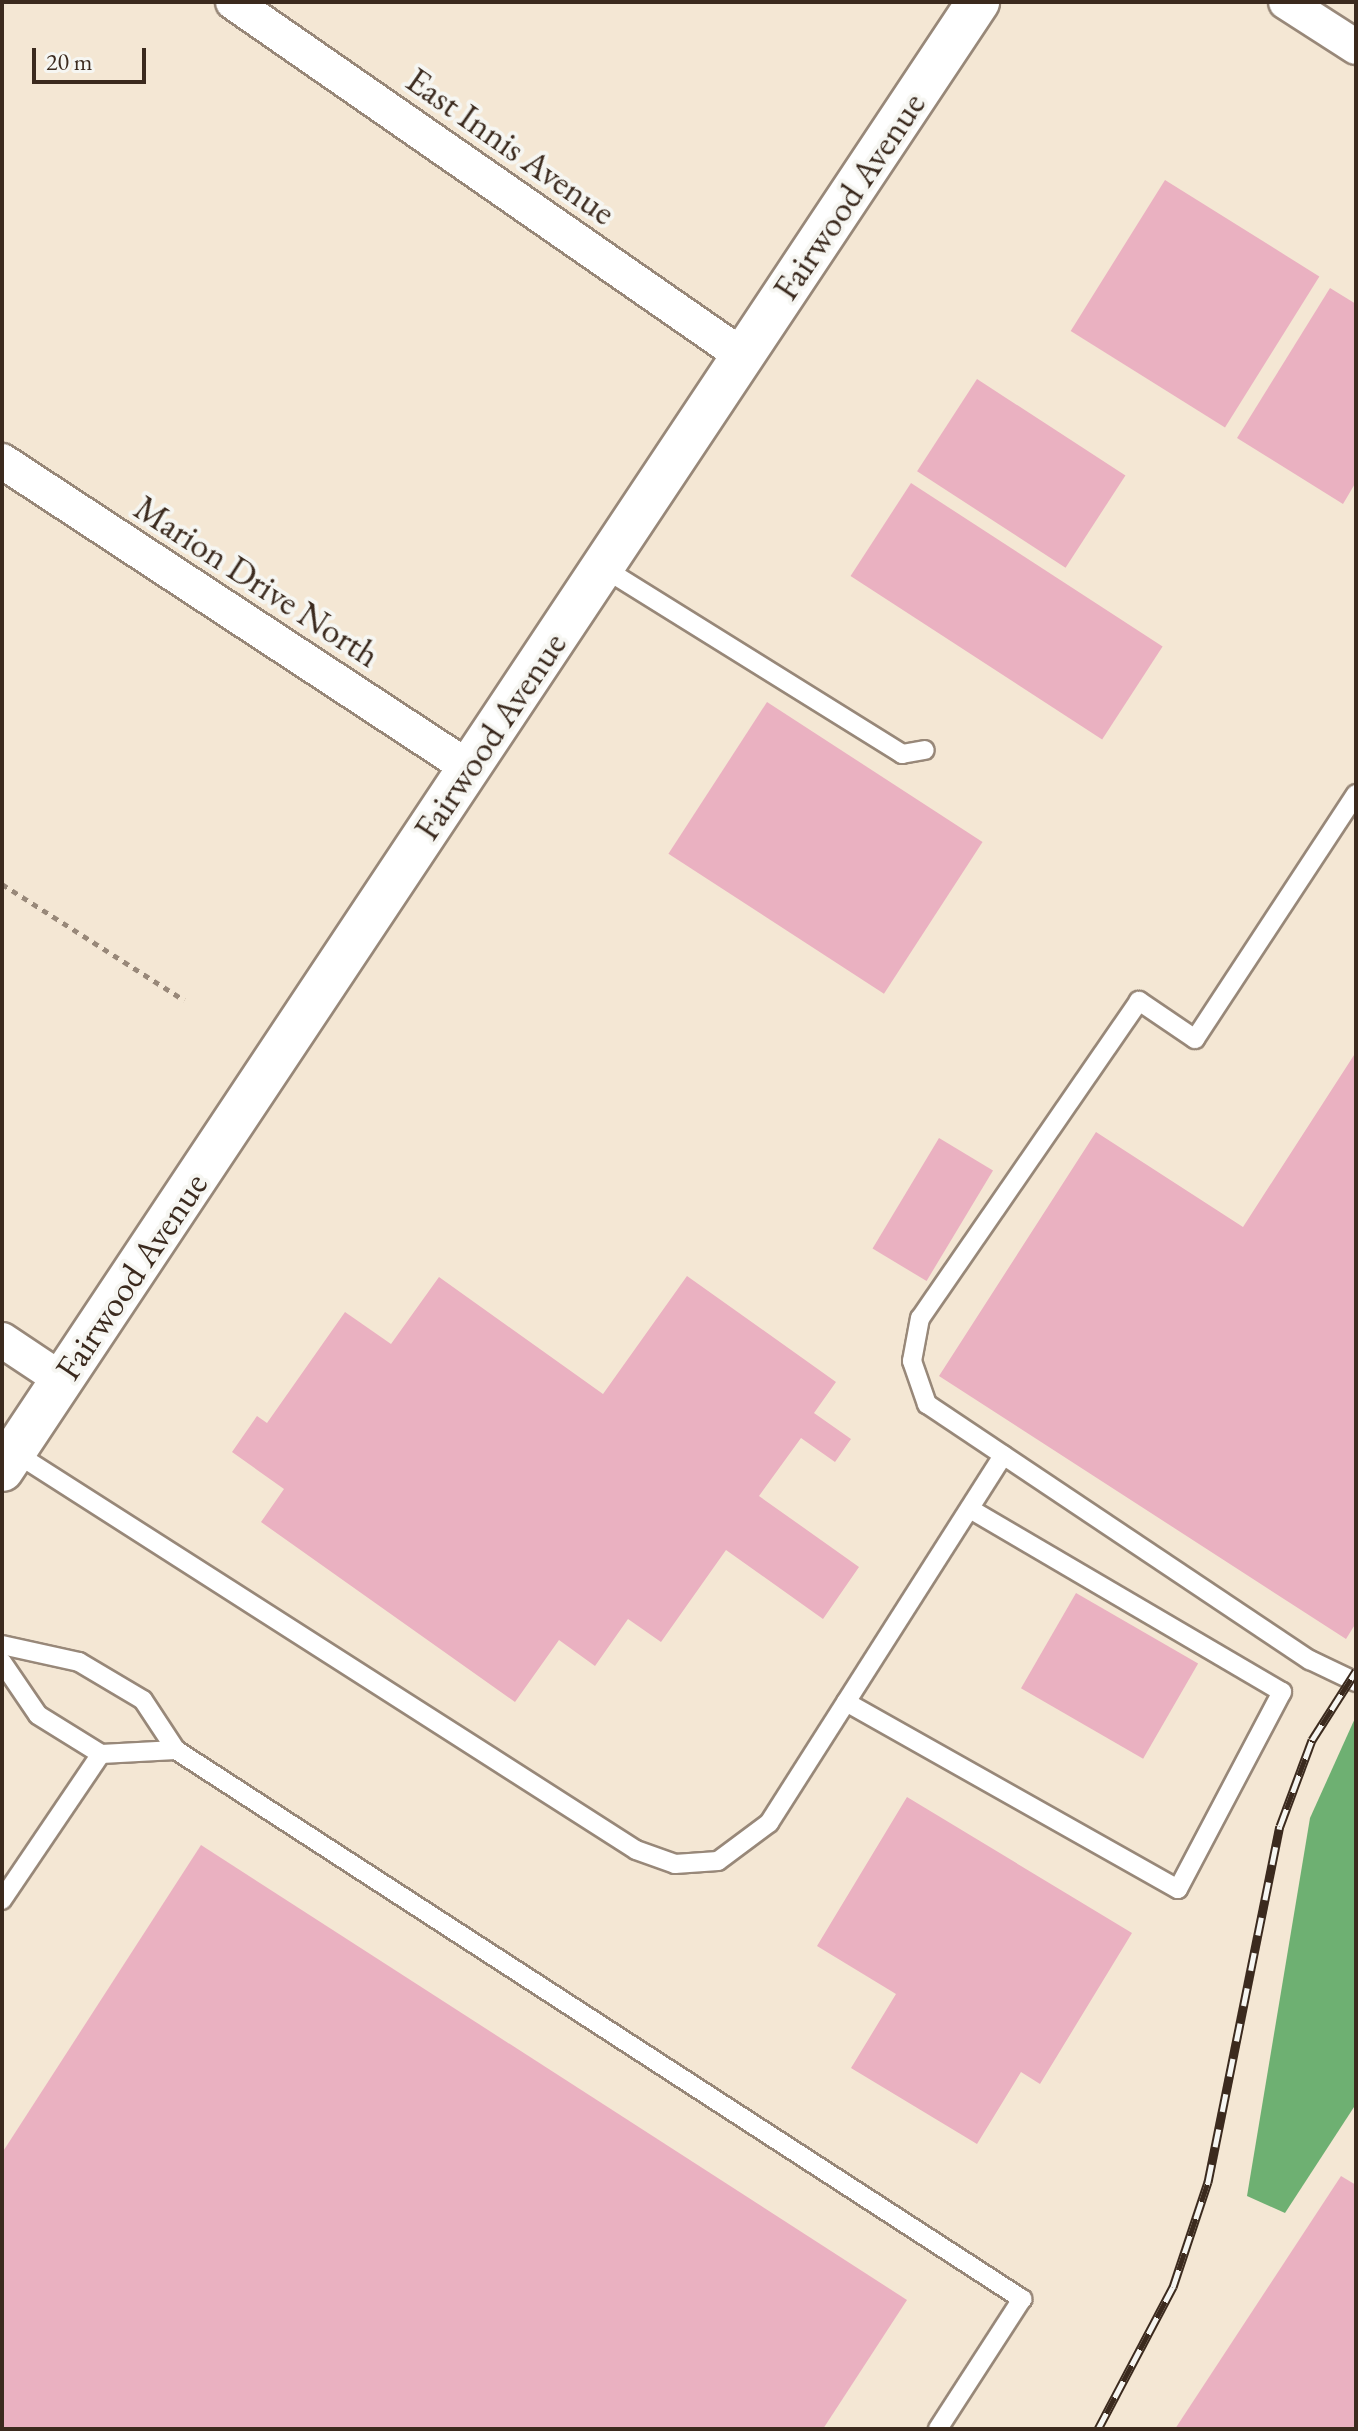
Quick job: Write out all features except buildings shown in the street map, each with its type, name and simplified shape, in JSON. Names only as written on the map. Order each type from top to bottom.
[{"type":"street","name":"East Innis Avenue","points":[[233,2],[743,356]]},
{"type":"street","name":"Fairwood Avenue","points":[[8,1461],[978,2]]},
{"type":"street","points":[[1286,2],[1356,47]]},
{"type":"street","name":"Marion Drive North","points":[[2,461],[469,768]]},
{"type":"street","points":[[2,1340],[62,1380]]},
{"type":"lane","points":[[602,567],[902,754],[925,750]]},
{"type":"lane","points":[[1356,794],[1195,1039],[1139,1001],[920,1318],[912,1361],[927,1404],[1310,1660],[1356,1682]]},
{"type":"lane","points":[[8,1461],[636,1850],[675,1864],[718,1861],[769,1823],[1003,1455]]},
{"type":"lane","points":[[846,1702],[1178,1889],[1282,1692],[970,1509]]},
{"type":"lane","points":[[2,1645],[79,1662],[143,1700],[176,1750],[1022,2299],[938,2429]]},
{"type":"lane","points":[[2,1662],[38,1715],[101,1754],[176,1750]]},
{"type":"lane","points":[[2,1900],[101,1754]]},
{"type":"path","points":[[2,884],[184,1000]]},
{"type":"green space","points":[[1356,1716],[1356,2104],[1285,2213],[1247,2196],[1310,1818]]},
{"type":"railway","points":[[1098,2429],[1173,2287],[1208,2182],[1280,1826],[1312,1740],[1356,1671]]}]
